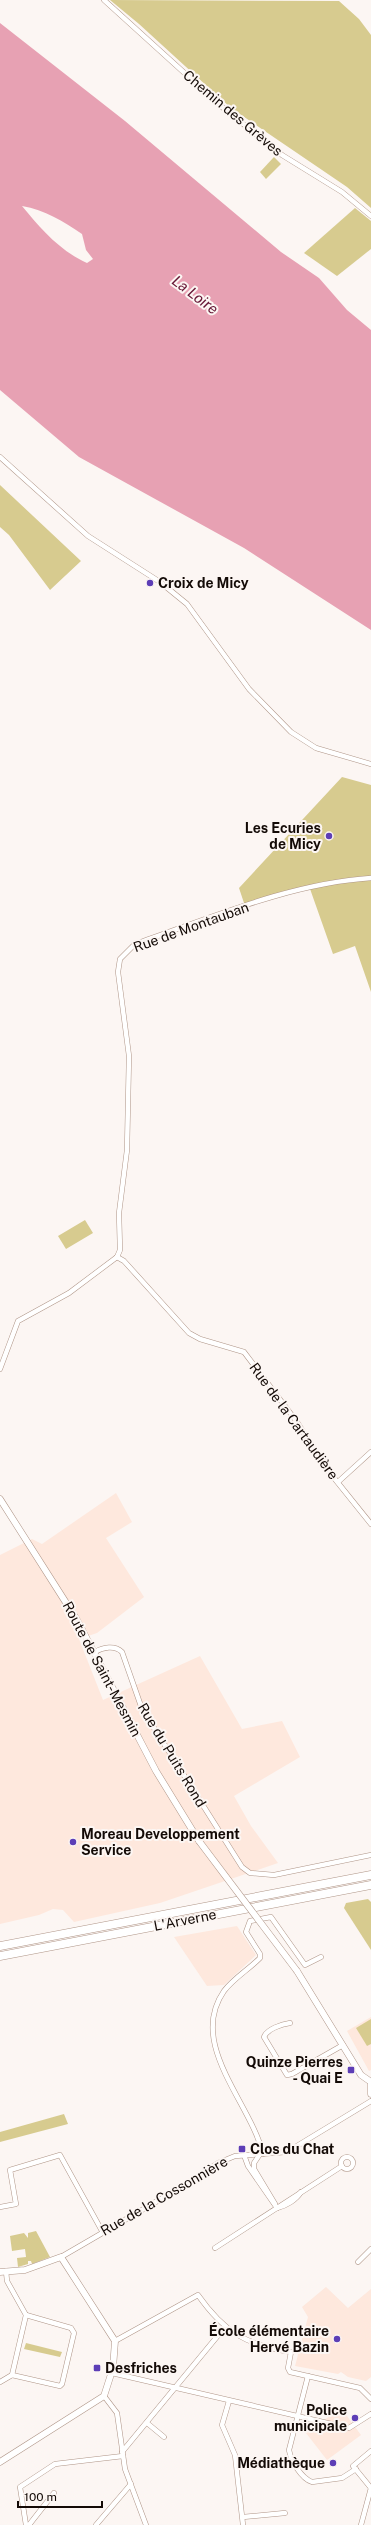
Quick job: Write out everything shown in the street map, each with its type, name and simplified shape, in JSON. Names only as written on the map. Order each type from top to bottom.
[{"type":"highway","name":"L'Arverne","points":[[0,1946],[371,1874]]},
{"type":"highway","name":"L'Arverne","points":[[0,1956],[371,1885]]},
{"type":"main road","name":"Route de Saint-Mesmin","points":[[0,1499],[77,1620],[156,1771],[199,1841],[297,1971],[361,2075],[371,2082]]},
{"type":"main road","points":[[371,2082],[371,2094]]},
{"type":"main road","points":[[0,2462],[104,2396],[112,2373],[116,2351],[115,2342],[61,2257]]},
{"type":"main road","name":"Rue de la Cossonnière","points":[[3,2271],[33,2268],[61,2257]]},
{"type":"street","name":"Chemin des Grèves","points":[[104,0],[222,107],[282,155],[342,192],[371,216]]},
{"type":"street","points":[[0,457],[88,536],[160,582],[187,604],[249,689],[292,732],[316,748],[371,764]]},
{"type":"street","name":"Rue de Montauban","points":[[117,1257],[120,1250],[119,1213],[127,1150],[129,1064],[118,972],[124,954],[135,944],[269,900],[339,881],[371,878]]},
{"type":"street","points":[[0,1368],[18,1321],[69,1293],[117,1257]]},
{"type":"street","name":"Rue de la Cartaudière","points":[[117,1257],[189,1333],[200,1339],[244,1352],[297,1422],[326,1468],[371,1524]]},
{"type":"street","points":[[338,1482],[371,1452]]},
{"type":"street","name":"Rue du Puits Rond","points":[[95,1652],[112,1647],[118,1648],[122,1652],[142,1709],[203,1808],[242,1867],[250,1873],[274,1875],[371,1855]]},
{"type":"street","points":[[277,2208],[254,2169],[254,2163],[262,2154],[212,2041],[213,2016],[223,1993],[228,1986],[260,1958],[260,1954],[246,1932],[247,1922],[267,1917],[274,1919],[305,1965],[321,1957]]},
{"type":"street","points":[[290,2023],[282,2024],[267,2033],[264,2038],[286,2075],[292,2074],[343,2045]]},
{"type":"street","name":"Rue de la Cossonnière","points":[[61,2257],[102,2231],[178,2189],[218,2163],[235,2156],[282,2153],[294,2149],[371,2101]]},
{"type":"street","points":[[0,2207],[16,2204],[10,2170],[60,2155],[102,2231]]},
{"type":"street","points":[[244,2155],[248,2166],[277,2208]]},
{"type":"street","points":[[215,2248],[277,2208],[283,2207],[298,2197],[301,2192],[342,2166]]},
{"type":"street","points":[[358,2262],[371,2249]]},
{"type":"street","points":[[3,2271],[26,2315],[12,2375]]},
{"type":"street","points":[[115,2342],[198,2295],[211,2314],[240,2338],[255,2344],[291,2352],[288,2368],[290,2372],[360,2388],[371,2399]]},
{"type":"street","points":[[0,2382],[12,2375],[60,2386],[62,2384],[74,2333],[71,2328],[26,2315]]},
{"type":"street","points":[[27,2525],[20,2487],[55,2464],[123,2454],[174,2388],[225,2327]]},
{"type":"street","points":[[112,2373],[297,2417],[350,2428],[371,2414]]},
{"type":"street","points":[[308,2376],[289,2450],[290,2456],[307,2481],[312,2482],[342,2478],[371,2451]]},
{"type":"street","points":[[104,2396],[117,2413],[123,2454],[131,2484],[146,2525]]},
{"type":"street","points":[[229,2401],[222,2425],[235,2455],[244,2525]]},
{"type":"street","points":[[146,2423],[164,2437]]},
{"type":"street","points":[[354,2468],[371,2488],[361,2525]]},
{"type":"street","points":[[96,2525],[131,2484]]},
{"type":"street","points":[[27,2525],[54,2494]]},
{"type":"street","points":[[243,2517],[285,2513]]},
{"type":"shaded area","points":[[110,0],[339,1],[359,19],[371,35],[371,208],[347,187],[231,108],[139,24]]},
{"type":"shaded area","points":[[274,157],[281,164],[266,179],[260,172]]},
{"type":"shaded area","points":[[355,208],[371,221],[371,249],[337,276],[304,253]]},
{"type":"shaded area","points":[[0,485],[81,561],[50,590],[9,535],[0,527]]},
{"type":"shaded area","name":"Les Ecuries de Micy","points":[[342,777],[371,785],[371,992],[355,946],[333,954],[309,886],[245,906],[239,888]]},
{"type":"shaded area","points":[[85,1220],[93,1233],[66,1249],[58,1236]]},
{"type":"shaded area","points":[[116,1493],[132,1522],[106,1538],[144,1597],[97,1633],[79,1639],[103,1700],[200,1656],[242,1729],[282,1721],[300,1757],[234,1796],[251,1826],[278,1863],[160,1903],[74,1922],[63,1910],[53,1909],[39,1915],[0,1924],[0,1555],[32,1539],[42,1544]]},
{"type":"shaded area","points":[[368,1899],[371,1902],[371,1950],[344,1908],[346,1903]]},
{"type":"shaded area","points":[[237,1926],[256,1955],[224,1985],[207,1986],[174,1937]]},
{"type":"shaded area","points":[[371,2017],[371,2070],[369,2071],[347,2031]]},
{"type":"shaded area","points":[[371,2019],[371,2044],[367,2046],[356,2028]]},
{"type":"shaded area","points":[[64,2114],[68,2124],[0,2142],[0,2132]]},
{"type":"shaded area","points":[[36,2231],[50,2257],[32,2264],[31,2261],[28,2261],[28,2264],[18,2267],[17,2258],[26,2257],[25,2249],[12,2251],[10,2236],[24,2233],[28,2238],[28,2233]]},
{"type":"shaded area","points":[[326,2287],[348,2308],[371,2289],[371,2377],[366,2381],[348,2377],[341,2372],[338,2374],[295,2366],[308,2317],[302,2307]]},
{"type":"shaded area","points":[[26,2343],[62,2352],[60,2357],[24,2349]]},
{"type":"shaded area","points":[[341,2408],[361,2435],[327,2460],[306,2433]]},
{"type":"water","name":"La Loire","points":[[0,23],[125,121],[281,252],[319,278],[347,310],[371,330],[371,630],[244,548],[79,457],[0,390]],"holes":[[[22,206],[54,217],[82,234],[86,250],[93,259],[87,263],[77,258],[59,245],[43,231]]]},
{"type":"place","name":"Croix de Micy","points":[[150,583]]},
{"type":"place","name":"Les Ecuries de Micy","points":[[329,836]]},
{"type":"place","name":"Moreau Developpement Service","points":[[73,1842]]},
{"type":"place","name":"Quinze Pierres - Quai E","points":[[351,2070]]},
{"type":"place","name":"Clos du Chat","points":[[242,2149]]},
{"type":"place","name":"École élémentaire Hervé Bazin","points":[[337,2339]]},
{"type":"place","name":"Desfriches","points":[[97,2368]]},
{"type":"place","name":"Police municipale","points":[[355,2418]]},
{"type":"place","name":"Médiathèque","points":[[333,2463]]}]
